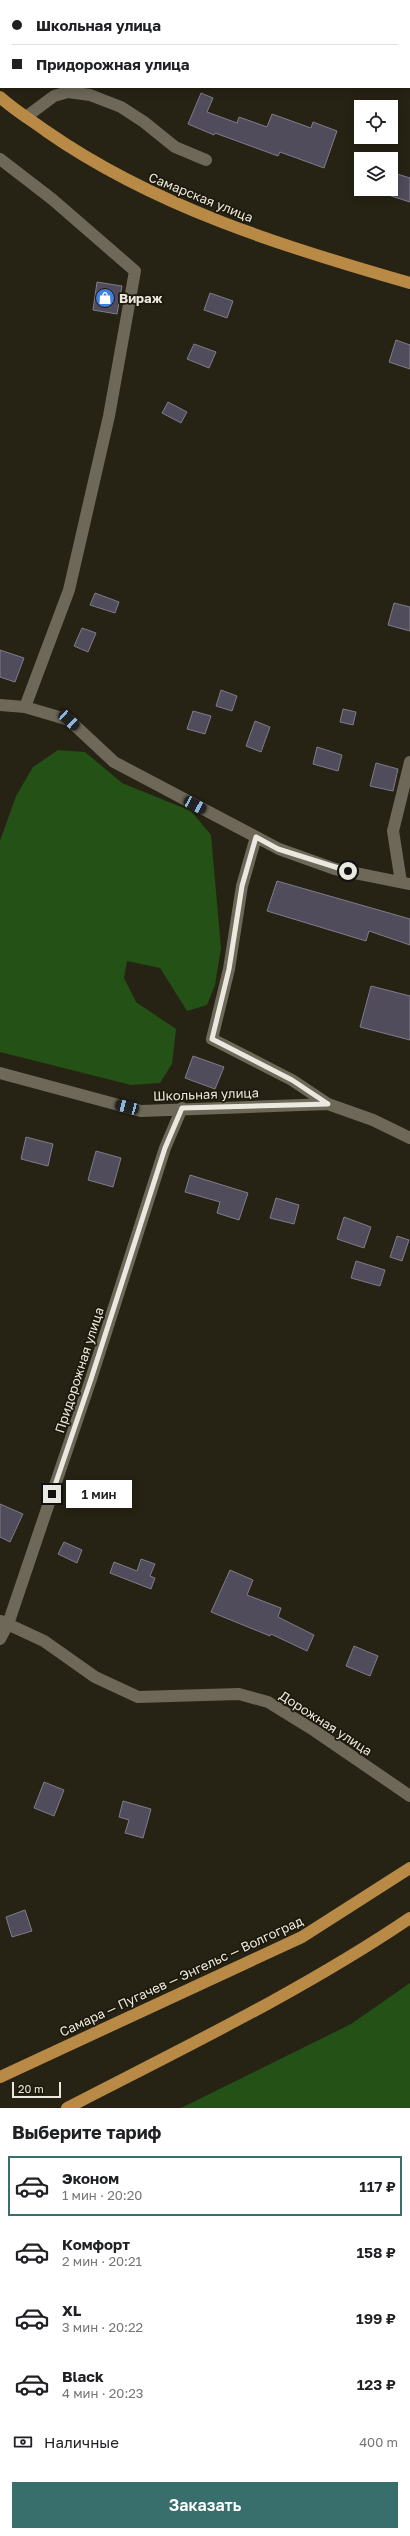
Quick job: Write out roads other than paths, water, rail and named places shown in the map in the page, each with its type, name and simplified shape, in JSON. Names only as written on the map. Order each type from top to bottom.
[{"type":"main road","name":"Самарская улица","points":[[0,97],[81,156],[149,193],[247,232],[410,284]]},
{"type":"main road","name":"Самара — Пугачев — Энгельс — Волгоград","points":[[0,2077],[302,1937],[410,1868]]},
{"type":"main road","points":[[67,2108],[274,2000],[377,1941],[410,1918]]},
{"type":"street","points":[[26,117],[54,96],[68,92],[90,95],[121,107],[144,122],[175,147],[206,160]]},
{"type":"street","points":[[0,159],[52,199],[135,271],[109,416],[69,590],[25,707]]},
{"type":"street","points":[[0,705],[25,707],[69,720],[114,762],[278,849],[335,869],[406,883],[393,830],[410,762]]},
{"type":"street","points":[[256,837],[242,886],[229,969],[212,1039],[292,1080],[328,1104]]},
{"type":"street","name":"Школьная улица","points":[[0,1073],[141,1110],[328,1104],[373,1120],[410,1138]]},
{"type":"street","name":"Придорожная улица","points":[[0,1639],[4,1622],[91,1379],[165,1148],[182,1108]]},
{"type":"street","name":"Дорожная улица","points":[[4,1622],[44,1641],[95,1678],[138,1697],[239,1694],[268,1702],[315,1731],[410,1794]]},
{"type":"place","name":"Вираж","points":[[105,298]]}]
